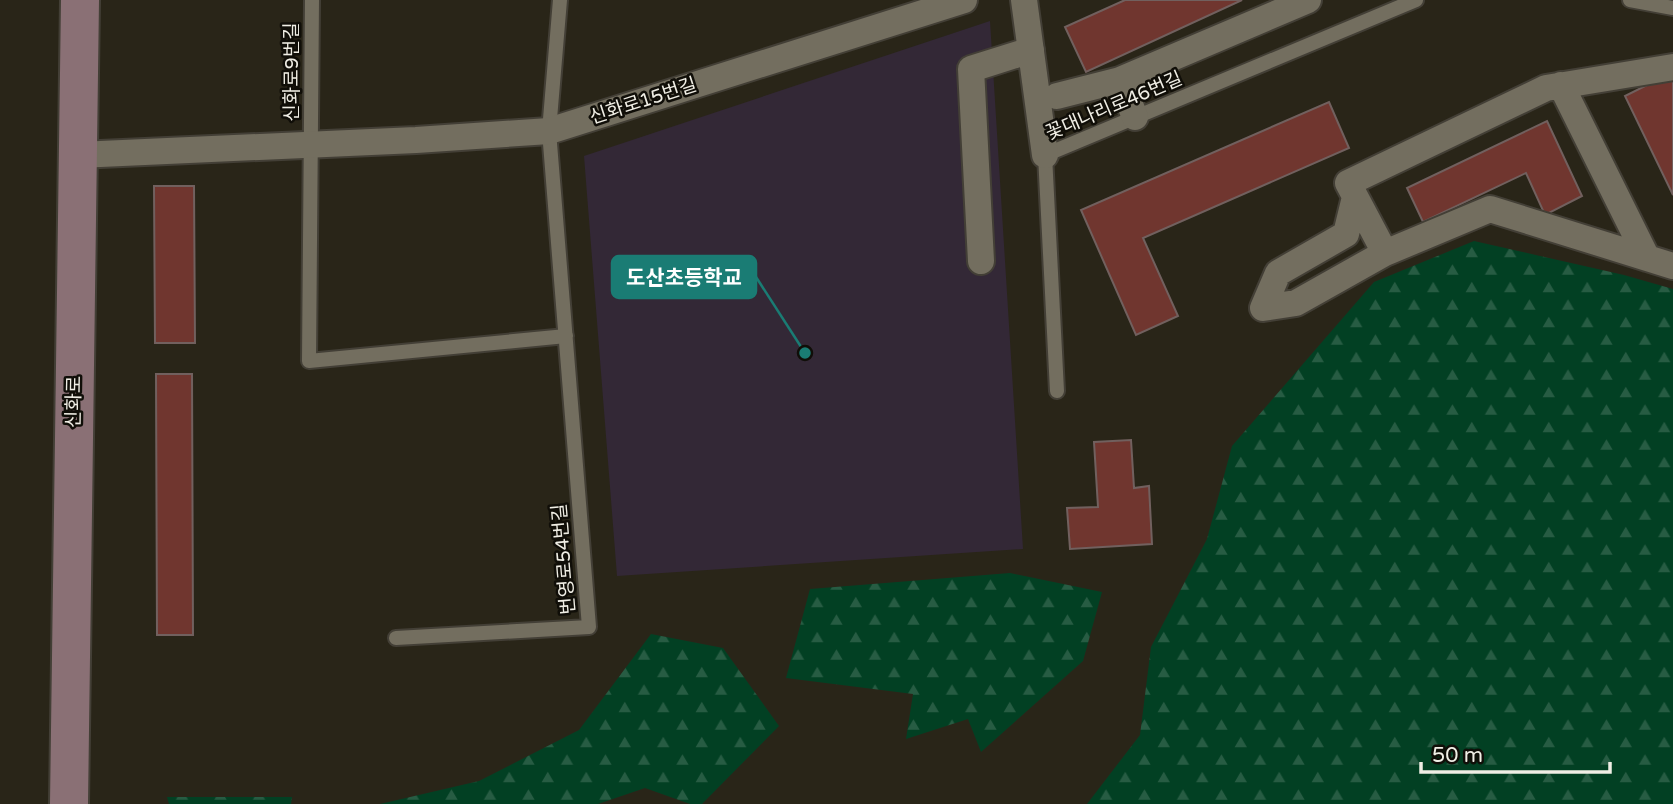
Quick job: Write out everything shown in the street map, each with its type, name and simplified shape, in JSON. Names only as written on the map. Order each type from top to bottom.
[{"type":"main road","name":"신화로","points":[[69,804],[79,0]]},
{"type":"street","name":"신화로15번길","points":[[78,155],[549,131],[964,0]]},
{"type":"street","points":[[1024,0],[1045,155]]},
{"type":"street","points":[[1057,96],[1120,80],[1308,0]]},
{"type":"street","points":[[981,261],[971,69],[1031,50]]},
{"type":"street","points":[[1385,253],[1348,183],[1546,88],[1673,67]]},
{"type":"street","points":[[1120,80],[1135,117]]},
{"type":"street","points":[[1561,86],[1647,258]]},
{"type":"street","points":[[1355,197],[1346,234],[1278,273],[1263,307],[1296,303],[1385,253],[1490,209],[1673,266]]},
{"type":"lane","name":"신화로9번길","points":[[312,0],[312,144]]},
{"type":"lane","name":"번영로54번길","points":[[396,638],[589,628],[549,131],[560,0]]},
{"type":"lane","name":"꽃대나리로46번길","points":[[1057,391],[1045,155],[1416,0]]},
{"type":"lane","points":[[1630,0],[1673,8]]},
{"type":"lane","points":[[312,144],[309,361],[566,336]]},
{"type":"shaded area","points":[[990,21],[1023,549],[617,576],[584,156]]},
{"type":"green space","points":[[1474,241],[1624,275],[1673,289],[1673,804],[1087,804],[1140,735],[1151,647],[1207,539],[1232,446],[1374,282]]},
{"type":"green space","points":[[1010,573],[1102,592],[1083,661],[981,752],[968,719],[906,739],[913,694],[786,678],[810,589]]},
{"type":"green space","points":[[651,634],[723,648],[779,726],[702,804],[690,804],[645,788],[598,804],[380,804],[479,781],[579,730]]},
{"type":"green space","points":[[167,797],[292,797],[291,804],[169,804]]},
{"type":"building","points":[[1125,0],[1242,0],[1086,72],[1065,27]]},
{"type":"building","points":[[1669,74],[1673,82],[1673,195],[1625,96]]},
{"type":"building","points":[[1329,102],[1349,148],[1143,238],[1178,316],[1136,335],[1081,210]]},
{"type":"building","points":[[1547,121],[1582,196],[1545,215],[1526,173],[1423,222],[1407,188]]},
{"type":"building","points":[[154,186],[194,186],[195,343],[155,343]]},
{"type":"building","points":[[156,374],[192,374],[193,635],[157,635]]},
{"type":"building","points":[[1131,440],[1134,488],[1149,486],[1152,544],[1070,549],[1067,508],[1098,507],[1094,442]]},
{"type":"place","name":"도산초등학교","points":[[805,353]]}]
